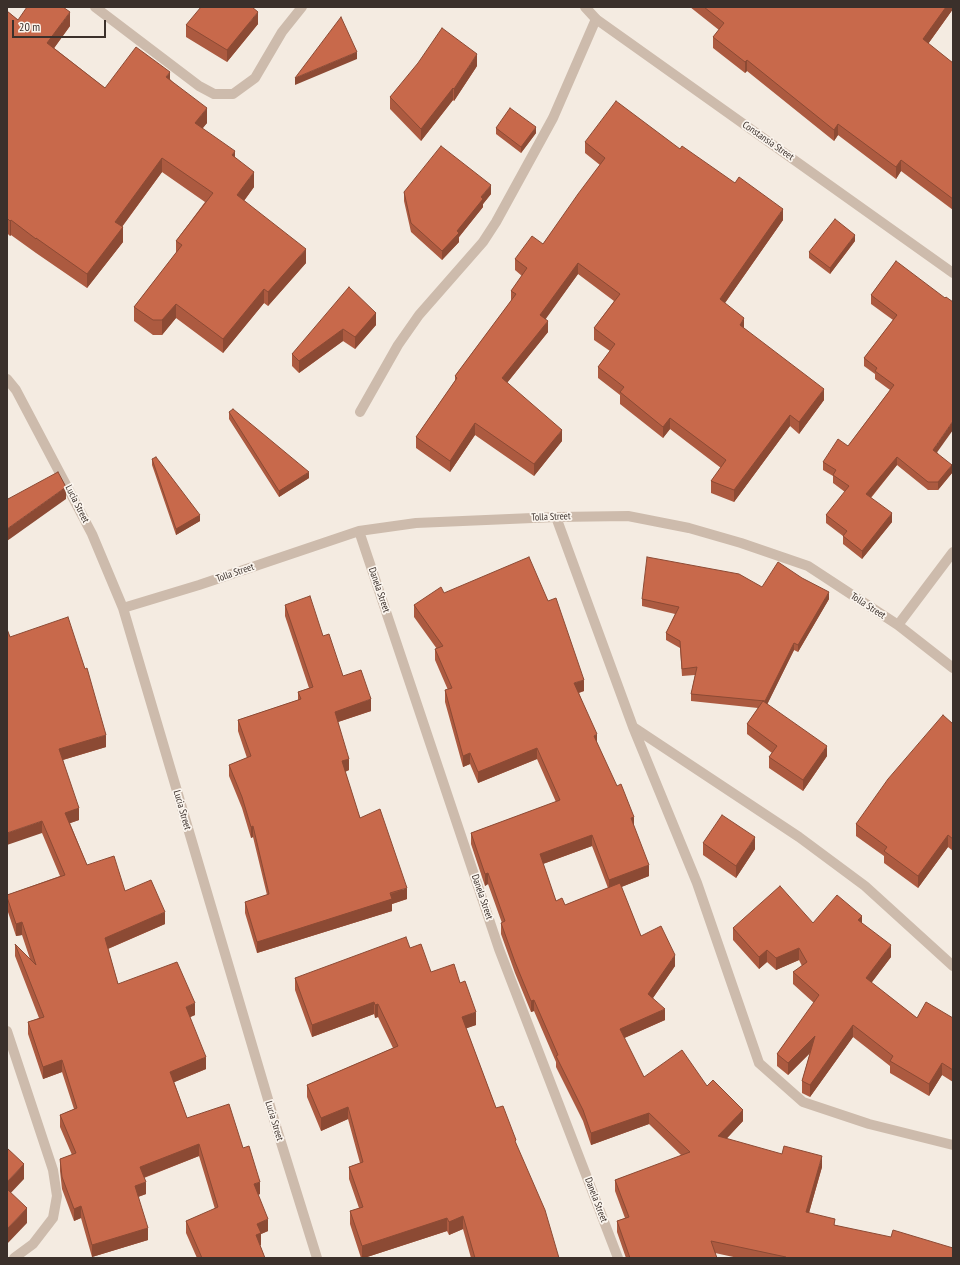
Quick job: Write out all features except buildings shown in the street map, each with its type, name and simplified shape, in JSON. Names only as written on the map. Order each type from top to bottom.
[{"type":"street","points":[[95,7],[200,86],[214,94],[233,94],[255,78],[282,32],[302,7]]},
{"type":"street","name":"Constansia Street","points":[[585,7],[596,19],[953,273]]},
{"type":"street","points":[[360,412],[398,345],[420,315],[483,242],[496,222],[553,118],[596,19]]},
{"type":"street","name":"Lucia Street","points":[[7,379],[20,396],[92,534],[123,608],[272,1116],[317,1258]]},
{"type":"street","points":[[556,516],[633,727],[697,883],[759,1063],[803,1102],[869,1124],[953,1145]]},
{"type":"street","name":"Tolla Street","points":[[123,608],[199,585],[359,531],[416,523],[556,516],[628,516],[689,528],[741,543],[808,566],[898,625],[953,668]]},
{"type":"street","name":"Danela Street","points":[[359,531],[499,949],[618,1258]]},
{"type":"street","points":[[898,625],[953,552]]},
{"type":"street","points":[[633,727],[799,837],[865,886],[953,966]]},
{"type":"street","points":[[7,1031],[53,1170],[57,1196],[53,1218],[33,1244],[14,1258]]}]
